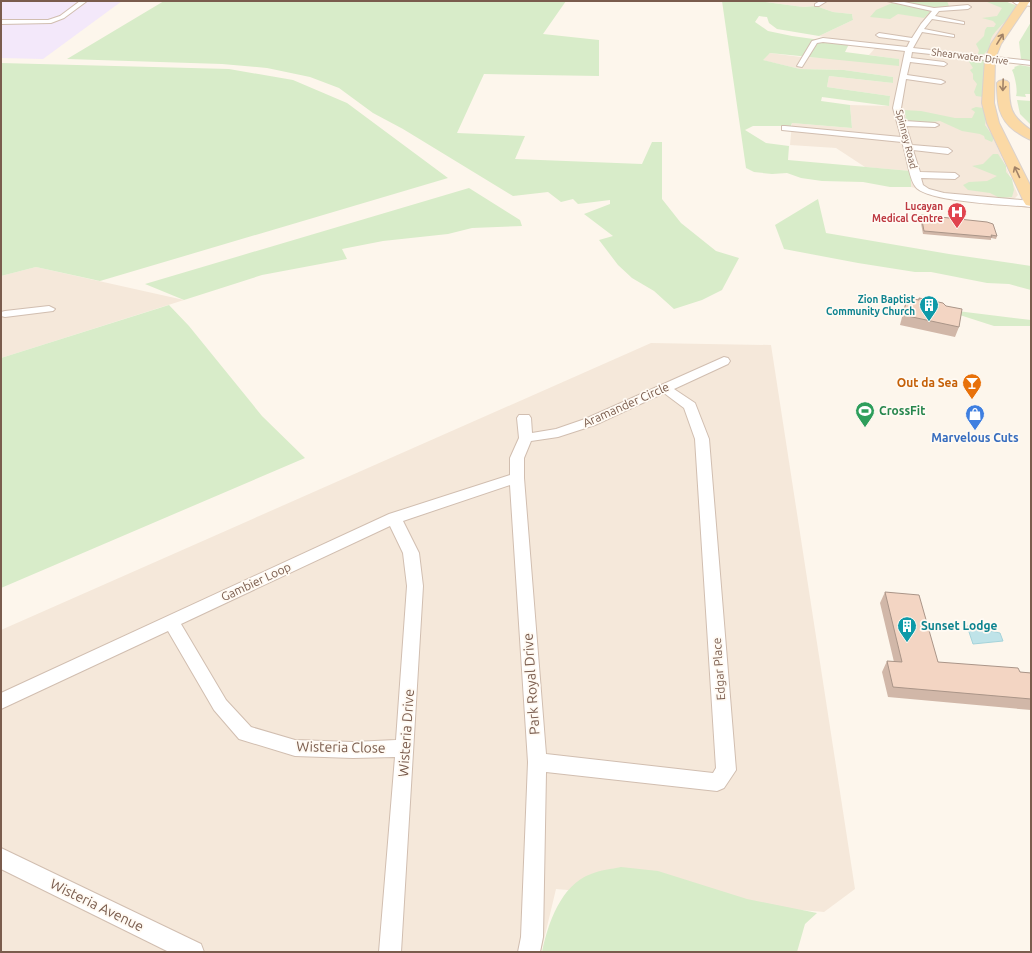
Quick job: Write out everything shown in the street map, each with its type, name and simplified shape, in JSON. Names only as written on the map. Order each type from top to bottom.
[{"type":"main road","points":[[1024,2],[996,44],[990,58],[988,103],[993,123],[1030,200]]},
{"type":"main road","points":[[1023,23],[1005,60],[1003,105],[1009,119],[1031,137]]},
{"type":"main road","points":[[1005,147],[1010,140],[1031,137]]},
{"type":"street","points":[[1,22],[48,22],[62,17],[84,1]]},
{"type":"street","points":[[817,5],[824,1]]},
{"type":"street","points":[[890,1],[904,2],[962,22]]},
{"type":"street","points":[[933,13],[968,7]]},
{"type":"street","name":"Spinney Road","points":[[933,13],[920,30],[910,49],[897,108],[919,186],[932,193],[944,196],[1030,200]]},
{"type":"street","points":[[920,30],[952,36]]},
{"type":"street","points":[[879,35],[914,40]]},
{"type":"street","name":"Shearwater Drive","points":[[800,66],[815,41],[823,40],[1031,63]]},
{"type":"street","points":[[908,60],[944,64]]},
{"type":"street","points":[[904,77],[941,82]]},
{"type":"street","points":[[902,123],[936,125]]},
{"type":"street","points":[[785,128],[907,144],[948,151]]},
{"type":"street","points":[[916,175],[955,176]]},
{"type":"street","points":[[1,302],[5,306],[3,315],[48,309]]},
{"type":"street","name":"Aramander Circle","points":[[526,438],[558,433],[590,422],[724,361]]},
{"type":"street","name":"Edgar Place","points":[[537,762],[717,782],[726,770],[702,440],[690,406],[665,388]]},
{"type":"street","name":"Park Royal Drive","points":[[524,418],[526,438],[517,458],[517,478],[537,762],[532,937],[529,952]]},
{"type":"street","name":"Gambier Loop","points":[[1,701],[394,518],[517,478]]},
{"type":"street","name":"Wisteria Drive","points":[[390,952],[415,586],[411,553],[394,518]]},
{"type":"street","name":"Wisteria Close","points":[[171,621],[220,705],[245,733],[295,748],[352,750],[405,748]]},
{"type":"street","name":"Wisteria Avenue","points":[[1,858],[193,952]]},
{"type":"shaded area","points":[[1,1],[122,1],[43,59],[1,58]]},
{"type":"shaded area","points":[[758,1],[1000,1],[1017,5],[1001,28],[988,56],[985,119],[1018,195],[1015,198],[1006,200],[938,193],[911,187],[911,171],[865,167],[836,148],[790,145],[792,123],[852,128],[850,105],[889,106],[890,96],[827,87],[829,76],[893,83],[893,77],[844,70],[800,69],[762,60],[770,53],[801,57],[898,59],[869,55],[876,47],[819,36],[853,20],[852,14],[833,12],[816,6],[803,7]]},
{"type":"shaded area","points":[[36,267],[184,300],[1,358],[1,276]]},
{"type":"shaded area","points":[[651,343],[771,345],[855,889],[824,912],[556,889],[541,952],[1,952],[1,630]]},
{"type":"green space","points":[[164,1],[566,1],[543,34],[599,40],[599,76],[484,74],[457,133],[525,136],[515,159],[642,164],[652,142],[662,142],[662,199],[681,223],[716,251],[739,258],[722,290],[702,300],[674,309],[654,291],[632,278],[618,265],[599,240],[613,236],[584,214],[610,204],[610,200],[578,204],[573,199],[561,202],[548,192],[513,196],[403,129],[373,113],[339,88],[310,77],[267,68],[222,64],[67,59]]},
{"type":"green space","points":[[722,1],[758,1],[803,7],[816,6],[833,12],[852,14],[853,20],[819,36],[777,29],[769,23],[767,17],[759,16],[755,22],[768,31],[849,44],[845,52],[899,59],[899,66],[770,53],[763,60],[800,69],[844,70],[893,77],[893,83],[829,76],[827,87],[890,96],[889,106],[822,97],[821,101],[850,105],[852,128],[792,123],[791,126],[753,126],[745,130],[766,143],[789,146],[788,160],[911,171],[911,187],[890,187],[863,182],[822,181],[801,178],[787,173],[772,174],[754,172],[746,168]]},
{"type":"green space","points":[[947,1],[949,6],[931,8],[906,2]]},
{"type":"green space","points":[[970,1],[1005,1],[1017,6],[1012,14],[993,35],[988,50],[984,54],[978,54],[979,50],[976,44],[984,36],[987,27],[994,27],[996,24],[993,21],[982,18],[997,16],[1002,8],[987,2]]},
{"type":"green space","points":[[892,3],[931,11],[924,18],[898,14],[890,19],[870,17],[876,10]]},
{"type":"green space","points":[[1031,22],[1031,61],[1021,59],[1019,42]]},
{"type":"green space","points":[[974,58],[986,61],[983,97],[976,96],[974,92],[977,84],[973,79],[973,74],[970,70],[973,68],[968,60]]},
{"type":"green space","points":[[1,63],[229,69],[293,80],[347,103],[448,178],[100,281],[36,267],[1,276]]},
{"type":"green space","points":[[1020,65],[1031,67],[1031,94],[1025,94],[1026,97],[1016,96],[1016,83],[1012,70],[1015,68],[1014,67]]},
{"type":"green space","points":[[1017,100],[1031,101],[1031,125],[1020,114]]},
{"type":"green space","points":[[976,107],[987,110],[985,125],[994,138],[992,142],[985,139],[984,136],[980,134],[962,131],[940,121],[922,123],[904,120],[906,116],[903,110],[921,111],[955,118],[972,118],[975,112],[971,109]]},
{"type":"green space","points":[[993,154],[998,154],[1006,166],[1006,172],[1012,179],[1014,190],[1012,197],[1000,198],[990,193],[968,190],[963,185],[969,182],[987,181],[997,176],[972,166],[983,164]]},
{"type":"green space","points":[[469,188],[520,220],[522,226],[472,228],[448,234],[383,241],[342,249],[347,259],[262,275],[184,300],[145,284]]},
{"type":"green space","points":[[818,199],[826,233],[1031,266],[1031,290],[1009,284],[987,283],[931,272],[915,272],[784,249],[775,225]]},
{"type":"green space","points":[[169,305],[189,326],[262,416],[305,458],[1,588],[1,358]]},
{"type":"green space","points":[[941,309],[1031,320],[1031,326],[994,326]]},
{"type":"green space","points":[[621,867],[658,871],[747,899],[817,913],[805,924],[797,952],[542,952],[552,917],[564,896],[572,887],[581,879],[591,874]]},
{"type":"water","points":[[967,626],[1000,633],[1003,641],[973,644]]},
{"type":"building","name":"Lucayan Medical Centre","points":[[921,215],[987,222],[993,224],[997,236],[991,235],[992,237],[924,231]]},
{"type":"building","points":[[907,298],[919,300],[919,298],[962,309],[959,327],[903,315]]},
{"type":"building","name":"Sunset Lodge","points":[[885,592],[919,595],[938,662],[1018,668],[1020,672],[1031,673],[1031,699],[893,687],[887,661],[902,662]]},
{"type":"place","name":"Lucayan Medical Centre","points":[[957,229]]},
{"type":"place","name":"Zion Baptist Community Church","points":[[929,322]]},
{"type":"place","name":"Out da Sea","points":[[972,400]]},
{"type":"place","name":"CrossFit","points":[[865,428]]},
{"type":"place","name":"Marvelous Cuts","points":[[975,431]]},
{"type":"place","name":"Sunset Lodge","points":[[907,643]]}]
